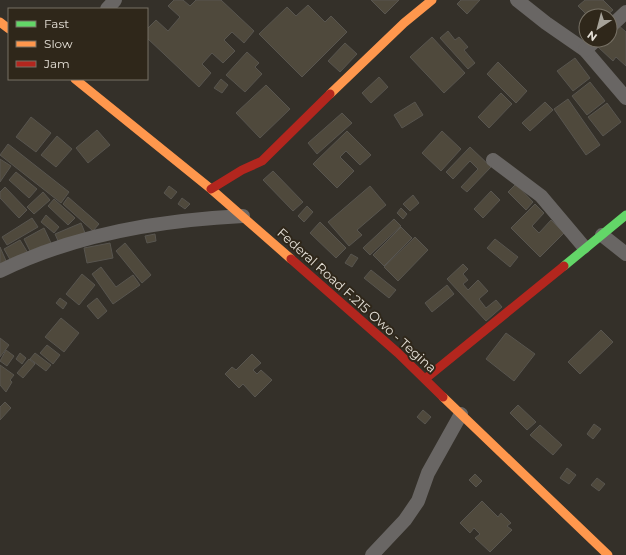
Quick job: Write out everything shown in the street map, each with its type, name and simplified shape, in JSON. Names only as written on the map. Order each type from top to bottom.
[{"type":"main road","points":[[211,189],[242,170],[262,161],[284,141],[340,83],[404,23],[432,0]]},
{"type":"main road","points":[[0,22],[8,28]]},
{"type":"main road","name":"Federal Road F.215 Owo - Tegina","points":[[77,80],[243,216],[425,379],[608,555]]},
{"type":"main road","points":[[425,379],[584,247],[602,235],[626,215]]},
{"type":"street","points":[[108,8],[115,0]]},
{"type":"street","points":[[517,0],[546,23],[585,50],[626,98]]},
{"type":"street","points":[[618,20],[626,12]]},
{"type":"street","points":[[493,160],[541,196],[584,247]]},
{"type":"street","points":[[0,271],[59,247],[112,233],[154,224],[243,216]]},
{"type":"street","points":[[602,235],[626,254]]},
{"type":"street","points":[[372,555],[405,520],[418,501],[431,467],[461,414]]},
{"type":"building","points":[[174,0],[183,0],[190,6],[196,0],[221,0],[254,31],[244,43],[232,32],[224,40],[235,51],[223,63],[212,53],[202,64],[211,73],[199,87],[148,39],[148,28],[156,20],[168,31],[180,17],[168,6]]},
{"type":"building","points":[[371,0],[399,0],[385,14]]},
{"type":"building","points":[[461,0],[480,0],[467,14],[457,4]]},
{"type":"building","points":[[585,0],[603,0],[611,8],[580,8],[578,6]]},
{"type":"building","points":[[308,5],[325,22],[331,16],[347,32],[302,77],[259,34],[287,7],[296,16]]},
{"type":"building","points":[[618,25],[626,32],[626,66],[616,57],[613,61],[599,48],[618,48]]},
{"type":"building","points":[[448,31],[455,40],[459,37],[468,47],[464,50],[475,63],[468,69],[440,38]]},
{"type":"building","points":[[432,37],[465,73],[444,93],[410,57]]},
{"type":"building","points":[[345,43],[357,54],[340,72],[328,61]]},
{"type":"building","points":[[247,52],[259,63],[255,67],[262,74],[245,92],[226,75]]},
{"type":"building","points":[[575,58],[590,78],[573,91],[557,71]]},
{"type":"building","points":[[498,62],[527,91],[516,103],[487,74]]},
{"type":"building","points":[[379,77],[388,87],[371,103],[362,93]]},
{"type":"building","points":[[221,79],[228,85],[222,93],[214,88]]},
{"type":"building","points":[[590,82],[605,101],[587,115],[572,96]]},
{"type":"building","points":[[266,85],[290,109],[260,138],[236,113]]},
{"type":"building","points":[[501,93],[512,104],[489,128],[478,117]]},
{"type":"building","points":[[568,99],[600,145],[586,155],[554,109]]},
{"type":"building","points":[[415,102],[423,115],[402,128],[394,115]]},
{"type":"building","points":[[545,102],[553,110],[530,131],[522,123]]},
{"type":"building","points":[[607,103],[621,122],[603,136],[588,117]]},
{"type":"building","points":[[342,113],[352,123],[317,154],[308,143]]},
{"type":"building","points":[[31,117],[51,133],[36,152],[16,137]]},
{"type":"building","points":[[97,130],[110,145],[88,163],[76,148]]},
{"type":"building","points":[[347,131],[371,155],[360,165],[346,151],[340,157],[354,171],[337,188],[313,164]]},
{"type":"building","points":[[442,131],[461,149],[441,171],[422,153]]},
{"type":"building","points":[[57,136],[72,149],[56,167],[41,155]]},
{"type":"building","points":[[8,144],[69,192],[61,203],[0,155]]},
{"type":"building","points":[[470,147],[491,167],[467,192],[461,187],[478,169],[470,161],[453,179],[446,172]]},
{"type":"building","points":[[0,159],[11,166],[0,182]]},
{"type":"building","points":[[273,171],[303,202],[293,211],[263,180]]},
{"type":"building","points":[[16,172],[37,189],[29,198],[9,180]]},
{"type":"building","points":[[516,184],[533,202],[526,210],[508,192]]},
{"type":"building","points":[[169,186],[177,192],[171,199],[164,193]]},
{"type":"building","points":[[370,186],[386,205],[357,230],[362,235],[349,246],[328,222]]},
{"type":"building","points":[[5,187],[27,210],[19,218],[0,198],[0,192]]},
{"type":"building","points":[[491,191],[500,200],[483,218],[474,209]]},
{"type":"building","points":[[43,192],[50,200],[34,214],[27,207]]},
{"type":"building","points":[[413,195],[419,203],[410,211],[403,204]]},
{"type":"building","points":[[68,197],[99,224],[93,231],[63,204]]},
{"type":"building","points":[[182,198],[190,204],[185,209],[178,204]]},
{"type":"building","points":[[54,199],[75,218],[68,225],[48,206]]},
{"type":"building","points":[[535,204],[544,213],[532,226],[539,233],[551,220],[564,233],[540,257],[511,228]]},
{"type":"building","points":[[307,206],[313,212],[304,222],[298,216]]},
{"type":"building","points":[[401,208],[407,214],[403,219],[397,213]]},
{"type":"building","points":[[46,215],[59,227],[54,233],[41,222]]},
{"type":"building","points":[[32,218],[38,227],[7,245],[2,237]]},
{"type":"building","points":[[394,219],[401,226],[370,255],[363,248]]},
{"type":"building","points":[[320,222],[346,248],[336,258],[310,233]]},
{"type":"building","points":[[81,223],[85,233],[59,243],[55,234]]},
{"type":"building","points":[[401,227],[412,238],[384,266],[373,255]]},
{"type":"building","points":[[44,228],[51,243],[31,253],[24,239]]},
{"type":"building","points":[[155,234],[156,241],[147,243],[145,236]]},
{"type":"building","points":[[415,237],[428,250],[398,281],[384,267]]},
{"type":"building","points":[[495,239],[518,257],[510,267],[487,248]]},
{"type":"building","points":[[20,240],[28,253],[12,263],[4,249]]},
{"type":"building","points":[[110,243],[113,258],[87,263],[84,248]]},
{"type":"building","points":[[125,243],[151,275],[142,283],[116,251]]},
{"type":"building","points":[[0,247],[7,263],[0,266]]},
{"type":"building","points":[[351,254],[358,258],[352,267],[345,263]]},
{"type":"building","points":[[463,264],[468,269],[463,274],[468,280],[463,284],[468,290],[478,280],[488,291],[479,299],[486,308],[496,300],[502,307],[486,321],[447,279]]},
{"type":"building","points":[[101,267],[116,287],[133,275],[140,285],[113,304],[92,274]]},
{"type":"building","points":[[371,270],[396,290],[389,298],[364,278]]},
{"type":"building","points":[[82,274],[95,285],[79,305],[66,294]]},
{"type":"building","points":[[447,285],[454,294],[432,312],[425,303]]},
{"type":"building","points":[[60,298],[67,303],[63,309],[56,303]]},
{"type":"building","points":[[97,298],[107,311],[98,319],[87,306]]},
{"type":"building","points":[[61,318],[79,333],[64,352],[45,337]]},
{"type":"building","points":[[601,330],[613,342],[580,374],[568,362]]},
{"type":"building","points":[[506,333],[535,354],[514,381],[486,359]]},
{"type":"building","points":[[0,338],[9,345],[0,357]]},
{"type":"building","points":[[47,345],[60,355],[53,364],[40,353]]},
{"type":"building","points":[[6,350],[14,356],[7,366],[0,361]]},
{"type":"building","points":[[20,353],[26,358],[22,364],[16,359]]},
{"type":"building","points":[[35,353],[51,365],[46,371],[30,359]]},
{"type":"building","points":[[252,354],[261,363],[253,370],[257,374],[261,370],[272,380],[255,397],[243,384],[239,388],[225,374],[232,367],[236,370]]},
{"type":"building","points":[[29,359],[35,364],[23,378],[17,373]]},
{"type":"building","points":[[0,365],[14,375],[10,380],[12,382],[6,392],[0,385]]},
{"type":"building","points":[[5,402],[11,408],[0,420],[0,407]]},
{"type":"building","points":[[518,405],[536,422],[527,430],[510,413]]},
{"type":"building","points":[[423,410],[431,417],[425,424],[417,417]]},
{"type":"building","points":[[594,424],[601,429],[593,439],[587,434]]},
{"type":"building","points":[[540,425],[562,445],[553,455],[530,435]]},
{"type":"building","points":[[567,468],[576,475],[569,484],[560,478]]},
{"type":"building","points":[[475,474],[482,481],[476,487],[469,480]]},
{"type":"building","points":[[597,478],[605,484],[599,491],[591,485]]},
{"type":"building","points":[[482,501],[498,517],[501,513],[511,523],[507,526],[512,530],[490,552],[475,538],[480,534],[474,528],[470,533],[460,523]]},
{"type":"traffic: fast","points":[[564,266],[626,215]]},
{"type":"traffic: slow","points":[[330,94],[404,23],[432,0]]},
{"type":"traffic: slow","points":[[0,22],[8,28]]},
{"type":"traffic: slow","points":[[76,80],[211,189],[291,259]]},
{"type":"traffic: slow","points":[[443,397],[608,555]]},
{"type":"traffic: jam","points":[[211,189],[242,170],[262,161],[330,94]]},
{"type":"traffic: jam","points":[[291,259],[398,353],[443,397]]},
{"type":"traffic: jam","points":[[425,379],[564,266]]}]
